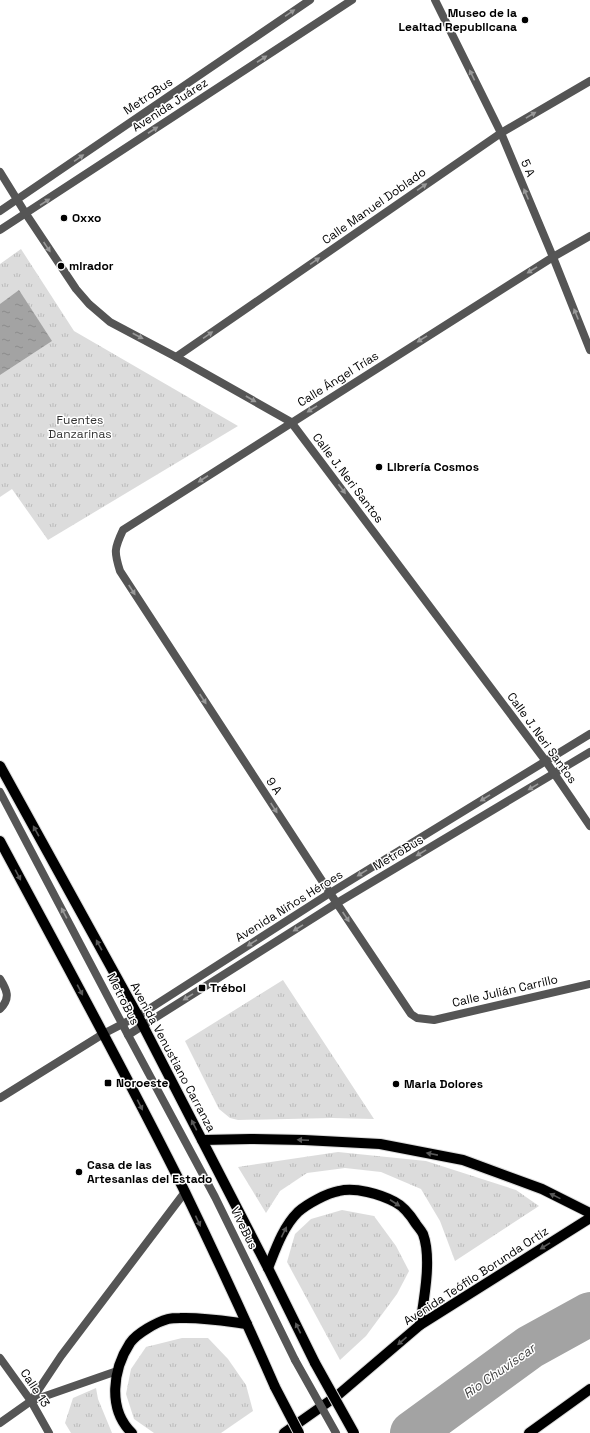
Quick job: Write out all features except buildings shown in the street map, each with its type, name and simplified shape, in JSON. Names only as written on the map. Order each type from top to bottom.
[{"type":"main road","name":"Avenida Venustiano Carranza","points":[[0,766],[140,1020],[268,1268],[315,1363],[354,1433]]},
{"type":"main road","points":[[0,841],[185,1192],[275,1387],[299,1433]]},
{"type":"main road","points":[[202,1140],[304,1140],[388,1146],[462,1160],[542,1189],[590,1213]]},
{"type":"main road","points":[[268,1268],[286,1227],[299,1211],[321,1197],[339,1190],[361,1190],[381,1196],[396,1202],[411,1217],[423,1234],[427,1258],[425,1290],[420,1325]]},
{"type":"main road","name":"Avenida Teófilo Borunda Ortiz","points":[[284,1433],[338,1395],[420,1325],[590,1218]]},
{"type":"main road","points":[[132,1433],[120,1417],[114,1393],[117,1371],[130,1342],[143,1331],[168,1319],[198,1317],[247,1324]]},
{"type":"main road","points":[[529,1433],[590,1389]]},
{"type":"street","name":"MetroBus","points":[[0,211],[310,0]]},
{"type":"street","name":"Avenida Juárez","points":[[0,230],[352,0]]},
{"type":"street","name":"5 A","points":[[435,0],[501,133],[590,350]]},
{"type":"street","name":"Calle Manuel Doblado","points":[[176,357],[501,133],[590,80]]},
{"type":"street","name":"Calle J. Neri Santos","points":[[0,172],[76,289],[89,304],[110,322],[176,357],[291,422],[555,773],[590,826]]},
{"type":"street","name":"Calle Ángel Trías","points":[[115,556],[117,544],[123,530],[553,257],[590,236]]},
{"type":"street","name":"9 A","points":[[115,556],[120,572],[330,893],[411,1014],[425,1020]]},
{"type":"street","name":"Avenida Niños Héroes","points":[[0,1098],[103,1034],[123,1025],[140,1020],[330,893],[545,760],[590,734]]},
{"type":"street","name":"MetroBus","points":[[0,792],[128,1035],[140,1020],[590,752]]},
{"type":"street","points":[[0,979],[7,990],[7,997],[0,1009]]},
{"type":"street","name":"Calle Julián Carrillo","points":[[425,1020],[434,1020],[590,984]]},
{"type":"street","name":"ViveBus","points":[[128,1035],[215,1197],[296,1360],[336,1433]]},
{"type":"street","points":[[31,1401],[60,1356],[185,1192]]},
{"type":"street","name":"Calle 13","points":[[0,1358],[31,1401],[49,1433]]},
{"type":"street","points":[[0,1423],[31,1401],[117,1371]]},
{"type":"green space","name":"Fuentes Danzarinas","points":[[21,249],[74,331],[238,426],[48,540],[12,489],[0,497],[0,264]]},
{"type":"green space","points":[[283,980],[374,1119],[332,1118],[238,1120],[230,1118],[219,1109],[185,1041]]},
{"type":"green space","points":[[338,1152],[426,1161],[516,1190],[539,1206],[455,1261],[440,1221],[421,1189],[381,1172],[345,1168],[307,1173],[280,1191],[266,1213],[238,1167]]},
{"type":"green space","points":[[342,1210],[374,1216],[396,1246],[409,1271],[397,1294],[366,1336],[340,1360],[287,1262],[295,1234],[311,1219]]},
{"type":"green space","points":[[182,1338],[208,1338],[228,1359],[246,1385],[253,1411],[221,1433],[154,1433],[134,1419],[126,1394],[131,1369],[146,1347]]},
{"type":"green space","points":[[96,1388],[98,1399],[112,1433],[71,1433],[65,1423],[73,1398]]},
{"type":"water","points":[[19,290],[52,341],[0,375],[0,304]]},
{"type":"waterway","name":"Rio Chuviscar","points":[[412,1433],[530,1347],[590,1314]]},
{"type":"place","name":"Museo de la Lealtad Republicana","points":[[525,20]]},
{"type":"place","name":"Oxxo","points":[[64,218]]},
{"type":"place","name":"mirador","points":[[61,266]]},
{"type":"place","name":"Librería Cosmos","points":[[379,467]]},
{"type":"place","name":"Trébol","points":[[202,988]]},
{"type":"place","name":"Noroeste","points":[[108,1083]]},
{"type":"place","name":"Maria Dolores","points":[[396,1084]]},
{"type":"place","name":"Casa de las Artesanias del Estado","points":[[79,1172]]}]
